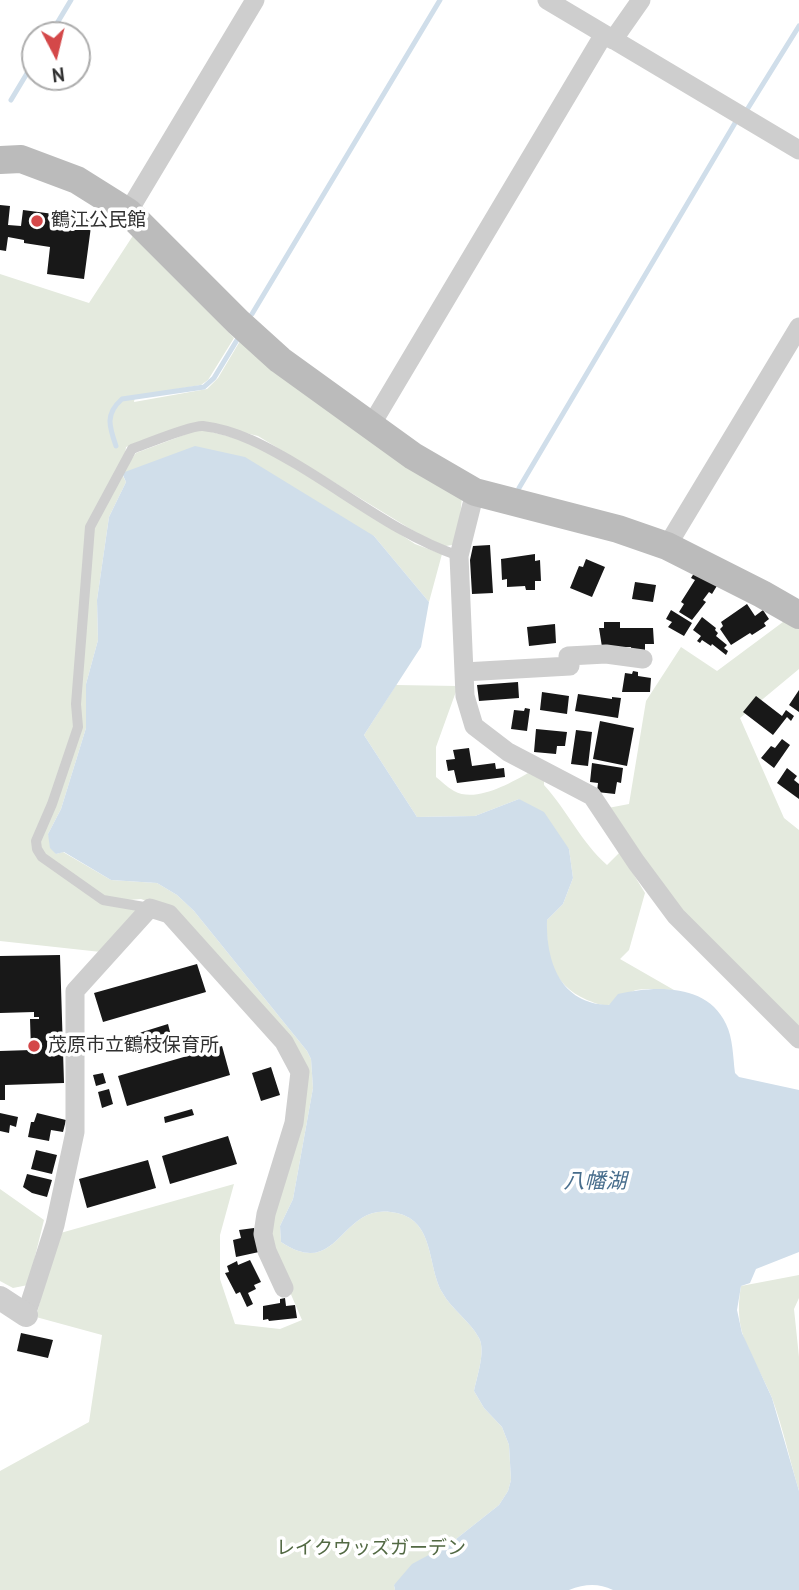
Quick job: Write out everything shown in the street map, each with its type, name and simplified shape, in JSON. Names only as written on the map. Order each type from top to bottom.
[{"type":"main road","points":[[0,160],[21,159],[77,180],[128,212],[280,360],[413,456],[475,492],[618,529],[667,546],[799,615]]},
{"type":"street","points":[[128,212],[255,0]]},
{"type":"street","points":[[547,0],[799,150]]},
{"type":"street","points":[[370,426],[609,37],[641,0]]},
{"type":"street","points":[[667,546],[799,327]]},
{"type":"street","points":[[475,492],[459,556],[464,696],[474,726],[508,752],[592,796],[676,916],[799,1039]]},
{"type":"street","points":[[464,672],[569,666],[568,656],[606,654],[643,659]]},
{"type":"street","points":[[0,1298],[26,1315],[55,1225],[75,1132],[75,991],[150,908],[169,914],[284,1042],[300,1072],[294,1123],[266,1214],[263,1234],[267,1251],[284,1288]]},
{"type":"lane","points":[[150,908],[103,900],[42,857],[36,841],[52,804],[78,727],[76,704],[90,527],[132,449],[200,426],[255,440],[349,495],[395,527],[436,548],[459,556]]},
{"type":"green space","name":"レイクウッズガーデン","points":[[134,234],[234,338],[208,380],[201,385],[135,396],[134,402],[207,389],[218,378],[240,341],[462,497],[458,539],[452,545],[440,547],[258,436],[201,422],[126,447],[123,471],[136,453],[200,429],[254,443],[415,544],[442,554],[429,602],[374,536],[122,474],[126,482],[109,517],[97,600],[98,640],[86,684],[86,728],[61,809],[48,834],[56,854],[63,852],[111,880],[157,883],[177,895],[194,911],[307,1051],[311,1059],[313,1088],[293,1199],[280,1226],[281,1242],[301,1252],[316,1252],[329,1247],[363,1217],[378,1212],[397,1213],[409,1218],[418,1225],[424,1235],[442,1292],[479,1338],[481,1357],[474,1391],[484,1408],[502,1427],[509,1445],[511,1480],[508,1491],[499,1505],[394,1585],[395,1590],[0,1590],[0,1471],[89,1422],[102,1335],[36,1317],[57,1234],[234,1184],[220,1235],[220,1279],[235,1324],[280,1329],[302,1320],[274,1255],[269,1233],[306,1074],[176,912],[141,899],[129,900],[138,913],[101,952],[0,941],[0,274],[89,303]]},
{"type":"green space","points":[[787,619],[799,628],[799,669],[740,718],[784,818],[799,830],[799,1031],[668,895],[608,808],[629,804],[646,701],[681,647],[717,671]]},
{"type":"green space","points":[[396,685],[458,686],[436,747],[436,777],[449,788],[472,795],[492,791],[528,773],[544,780],[544,785],[607,865],[620,852],[645,893],[629,950],[620,959],[674,990],[636,990],[615,1003],[605,1005],[587,1000],[565,986],[553,967],[550,956],[547,920],[563,904],[573,878],[569,849],[519,799],[475,816],[417,817],[364,735]]},
{"type":"green space","points":[[0,1189],[44,1220],[28,1285],[13,1288],[0,1281]]},
{"type":"green space","points":[[799,1275],[799,1298],[794,1309],[799,1357],[799,1491],[772,1398],[746,1345],[739,1304],[741,1286]]},
{"type":"water","name":"八幡湖","points":[[195,446],[245,457],[374,536],[429,602],[421,647],[364,735],[417,817],[475,816],[519,799],[544,812],[569,849],[573,878],[563,904],[547,920],[553,965],[568,988],[578,997],[592,1003],[609,1005],[618,994],[632,991],[663,989],[693,994],[717,1011],[726,1024],[735,1073],[739,1077],[799,1090],[799,1252],[756,1269],[750,1283],[741,1286],[737,1310],[742,1333],[772,1398],[799,1491],[799,1590],[613,1590],[591,1585],[569,1590],[395,1590],[394,1585],[412,1564],[451,1543],[499,1505],[508,1491],[511,1480],[509,1445],[502,1427],[484,1408],[474,1391],[481,1357],[479,1338],[442,1292],[424,1235],[418,1225],[409,1218],[397,1213],[378,1212],[363,1217],[329,1247],[316,1252],[301,1252],[281,1242],[280,1226],[293,1199],[313,1088],[311,1059],[307,1051],[194,911],[177,895],[157,883],[111,880],[64,852],[56,854],[50,848],[48,834],[61,809],[86,728],[86,684],[98,640],[97,600],[109,517],[126,482],[122,473]]},
{"type":"building","points":[[0,205],[10,206],[8,225],[21,226],[23,210],[92,219],[84,279],[47,274],[50,247],[24,243],[24,240],[8,237],[6,251],[0,250]]},
{"type":"building","points":[[490,545],[493,593],[472,594],[470,560],[473,546]]},
{"type":"building","points":[[535,554],[535,561],[540,560],[541,581],[535,581],[535,590],[526,590],[525,586],[507,587],[507,579],[502,580],[501,559]]},
{"type":"building","points":[[586,559],[605,567],[592,597],[570,588],[579,566],[583,567]]},
{"type":"building","points":[[696,570],[718,584],[712,594],[709,592],[703,600],[706,602],[692,620],[679,612],[684,604],[681,602],[695,580],[691,578]]},
{"type":"building","points":[[635,582],[656,585],[653,602],[632,599]]},
{"type":"building","points":[[747,604],[755,616],[763,610],[769,619],[764,623],[766,626],[731,645],[720,629],[723,626],[721,622]]},
{"type":"building","points":[[671,610],[692,623],[684,636],[668,627],[672,622],[666,619]]},
{"type":"building","points":[[702,617],[716,628],[716,636],[727,645],[724,648],[728,651],[726,655],[712,644],[711,646],[702,640],[700,643],[697,641],[701,636],[693,630]]},
{"type":"building","points":[[604,622],[620,622],[620,628],[653,628],[654,644],[645,644],[645,650],[602,647],[599,628],[604,628]]},
{"type":"building","points":[[555,624],[556,643],[529,646],[527,627]]},
{"type":"building","points":[[633,671],[638,672],[638,676],[651,678],[650,692],[622,692],[625,673],[632,674]]},
{"type":"building","points":[[518,682],[519,698],[479,701],[477,685]]},
{"type":"building","points":[[799,690],[799,712],[789,705]]},
{"type":"building","points":[[542,692],[569,696],[567,714],[540,710]]},
{"type":"building","points":[[578,694],[621,698],[618,718],[575,711]]},
{"type":"building","points":[[756,696],[782,716],[786,710],[794,716],[791,721],[787,717],[773,735],[743,712]]},
{"type":"building","points":[[525,708],[530,709],[527,731],[511,729],[514,710],[524,711]]},
{"type":"building","points":[[600,721],[634,728],[627,766],[593,759]]},
{"type":"building","points":[[536,729],[567,732],[565,746],[557,746],[556,754],[534,752]]},
{"type":"building","points":[[576,730],[592,732],[588,766],[571,764]]},
{"type":"building","points":[[782,739],[790,745],[774,768],[761,758],[771,746],[775,748]]},
{"type":"building","points":[[469,748],[472,766],[495,763],[496,769],[504,768],[505,777],[457,783],[454,770],[448,771],[446,760],[455,759],[453,750]]},
{"type":"building","points":[[592,763],[623,768],[621,783],[617,782],[615,794],[597,792],[598,783],[590,782]]},
{"type":"building","points":[[787,768],[797,776],[794,780],[799,784],[799,799],[777,783]]},
{"type":"building","points":[[60,955],[64,1083],[5,1085],[5,1100],[0,1100],[0,1051],[31,1050],[30,1019],[39,1017],[34,1017],[34,1012],[0,1013],[0,956]]},
{"type":"building","points":[[197,964],[206,992],[103,1022],[94,993]]},
{"type":"building","points":[[168,1024],[170,1032],[141,1041],[139,1033]]},
{"type":"building","points":[[222,1046],[230,1075],[127,1106],[118,1076]]},
{"type":"building","points":[[271,1067],[280,1095],[261,1101],[252,1073]]},
{"type":"building","points":[[103,1073],[106,1083],[96,1086],[93,1075]]},
{"type":"building","points":[[109,1089],[113,1104],[102,1108],[98,1092]]},
{"type":"building","points":[[192,1109],[194,1115],[165,1123],[164,1117]]},
{"type":"building","points":[[0,1113],[18,1117],[16,1127],[10,1125],[9,1133],[0,1131]]},
{"type":"building","points":[[37,1113],[66,1120],[63,1132],[51,1130],[49,1141],[28,1137],[31,1122],[34,1122]]},
{"type":"building","points":[[228,1136],[237,1164],[170,1184],[162,1156]]},
{"type":"building","points":[[36,1150],[57,1155],[52,1174],[31,1169]]},
{"type":"building","points":[[148,1160],[156,1188],[87,1208],[79,1179]]},
{"type":"building","points":[[27,1174],[52,1180],[47,1197],[23,1187]]},
{"type":"building","points":[[254,1228],[259,1252],[236,1257],[233,1240],[241,1238],[239,1230]]},
{"type":"building","points":[[250,1260],[261,1282],[254,1285],[256,1289],[248,1293],[253,1304],[247,1307],[240,1292],[236,1294],[225,1273],[229,1272],[227,1266],[237,1261],[238,1265]]},
{"type":"building","points":[[285,1298],[286,1306],[295,1305],[297,1318],[263,1320],[263,1306],[280,1303],[280,1299]]},
{"type":"building","points":[[21,1333],[53,1340],[48,1358],[17,1351]]},
{"type":"waterway","points":[[58,21],[71,0]]},
{"type":"waterway","points":[[252,314],[440,0]]},
{"type":"waterway","points":[[745,113],[799,26]]},
{"type":"waterway","points":[[11,100],[21,83]]},
{"type":"waterway","points":[[519,488],[738,118]]},
{"type":"waterway","points":[[116,446],[110,421],[113,410],[122,399],[204,387],[214,378],[237,340]]},
{"type":"place","name":"鶴江公民館","points":[[37,221]]},
{"type":"place","name":"茂原市立鶴枝保育所","points":[[34,1046]]}]
